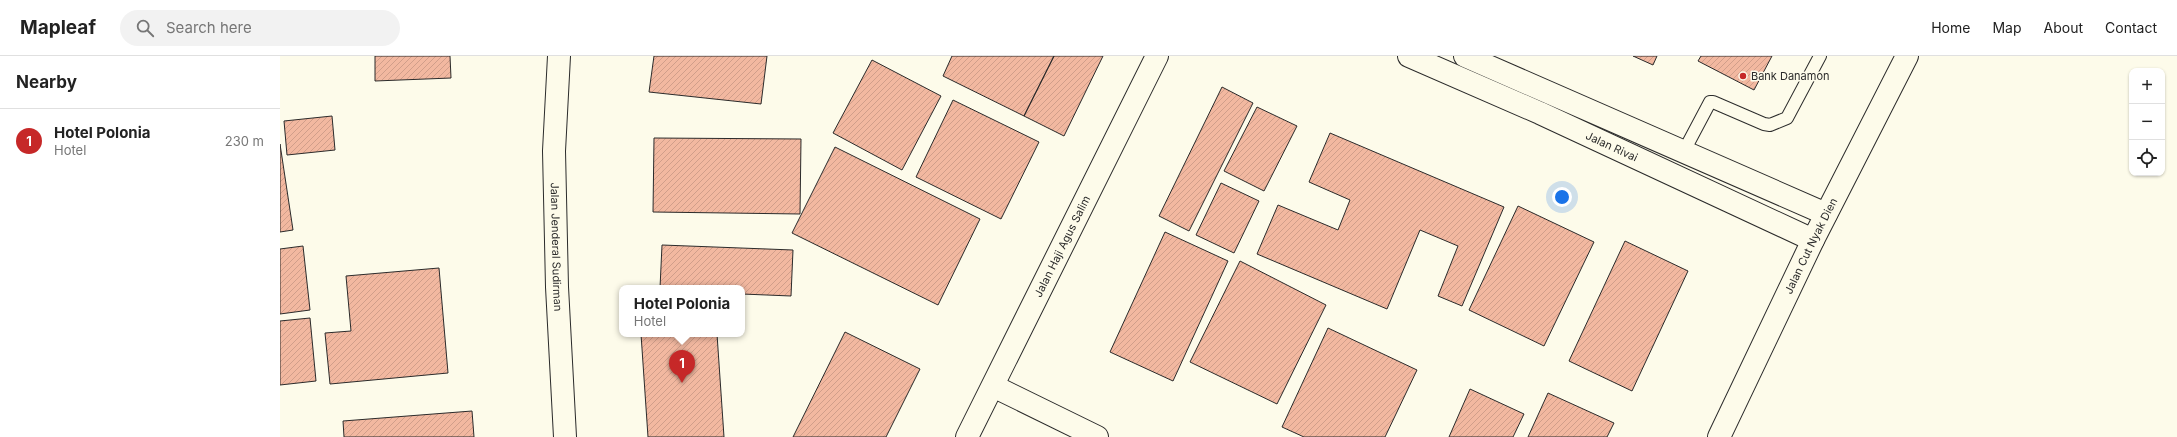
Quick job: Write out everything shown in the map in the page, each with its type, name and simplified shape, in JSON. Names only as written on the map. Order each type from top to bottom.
[{"type":"street","name":"Jalan Jenderal Sudirman","points":[[559,56],[554,159],[557,287],[564,437]]},
{"type":"street","name":"Jalan Haji Agus Salim","points":[[967,437],[1157,56]]},
{"type":"street","name":"Jalan Rivai","points":[[1409,56],[1540,113],[1813,240]]},
{"type":"street","points":[[1465,56],[1826,214]]},
{"type":"street","name":"Jalan Cut Nyak Dien","points":[[1719,437],[1813,240],[1907,56]]},
{"type":"street","points":[[993,386],[1097,437]]},
{"type":"lane","points":[[1684,151],[1710,102],[1764,124],[1770,125],[1787,118],[1820,56]]},
{"type":"building","points":[[375,56],[450,56],[451,78],[375,81]]},
{"type":"building","points":[[654,56],[767,56],[761,104],[649,92]]},
{"type":"building","points":[[952,56],[1054,56],[1024,116],[943,76]]},
{"type":"building","points":[[1054,56],[1103,56],[1064,136],[1024,116]]},
{"type":"building","points":[[1633,56],[1657,56],[1653,65]]},
{"type":"building","name":"Bank Danamon","points":[[1701,56],[1772,56],[1754,90],[1698,61]]},
{"type":"building","points":[[872,60],[941,96],[902,170],[833,133]]},
{"type":"building","points":[[1222,87],[1253,103],[1189,231],[1159,216]]},
{"type":"building","points":[[953,100],[1039,142],[1001,219],[916,177]]},
{"type":"building","points":[[1257,107],[1297,126],[1264,191],[1224,171]]},
{"type":"building","points":[[332,116],[335,150],[287,155],[284,121]]},
{"type":"building","points":[[1330,133],[1504,207],[1462,306],[1438,296],[1458,246],[1420,230],[1387,309],[1257,254],[1278,205],[1338,230],[1350,200],[1309,182]]},
{"type":"building","points":[[654,138],[801,139],[800,214],[653,212]]},
{"type":"building","points":[[280,144],[293,230],[280,232]]},
{"type":"building","points":[[835,147],[980,219],[938,305],[792,233]]},
{"type":"building","points":[[1221,183],[1259,201],[1234,253],[1196,235]]},
{"type":"building","points":[[1518,206],[1594,242],[1544,346],[1469,310]]},
{"type":"building","points":[[1165,232],[1228,261],[1173,381],[1110,352]]},
{"type":"building","points":[[1625,241],[1688,271],[1632,391],[1569,361]]},
{"type":"building","points":[[662,245],[793,250],[791,296],[745,294],[745,285],[660,285]]},
{"type":"building","points":[[303,246],[310,310],[280,314],[280,249]]},
{"type":"building","points":[[1240,261],[1326,305],[1277,404],[1190,362]]},
{"type":"building","points":[[439,268],[448,373],[330,384],[325,333],[351,331],[346,276]]},
{"type":"building","points":[[310,318],[316,381],[280,385],[280,321]]},
{"type":"building","points":[[1328,328],[1417,370],[1385,437],[1304,437],[1282,427]]},
{"type":"building","points":[[845,332],[920,369],[886,437],[793,437]]},
{"type":"building","points":[[641,337],[717,337],[724,437],[648,437]]},
{"type":"building","points":[[1470,389],[1524,414],[1513,437],[1449,437]]},
{"type":"building","points":[[1548,393],[1614,423],[1607,437],[1528,437]]},
{"type":"building","points":[[472,411],[474,437],[344,437],[343,421]]},
{"type":"place","name":"Bank Danamon","points":[[1743,76]]},
{"type":"place","name":"Hotel Polonia","points":[[682,383]]}]
